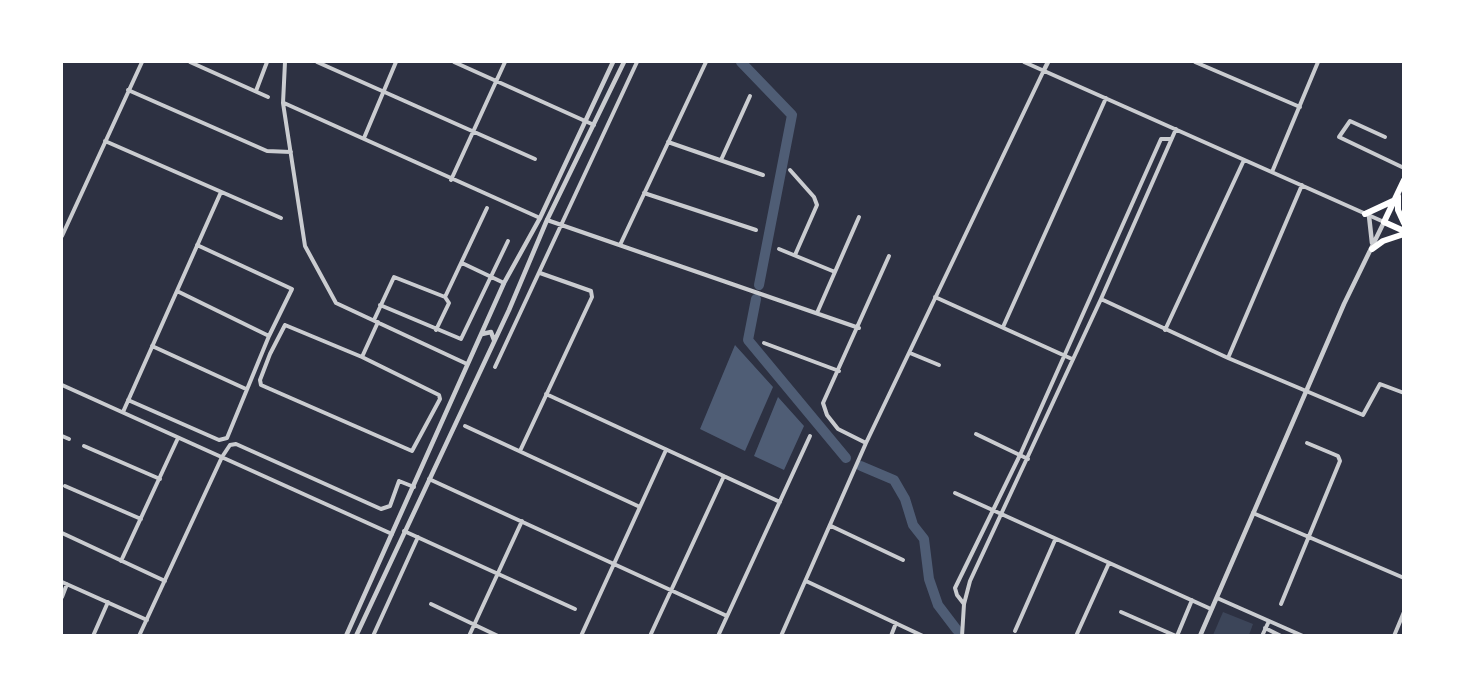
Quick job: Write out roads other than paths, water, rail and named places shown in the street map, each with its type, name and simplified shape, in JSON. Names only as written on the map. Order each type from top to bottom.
[{"type":"main road","points":[[1404,180],[1384,222],[1404,232]]},
{"type":"main road","points":[[1398,192],[1398,206],[1404,223]]},
{"type":"main road","points":[[1367,215],[1395,200]]},
{"type":"main road","points":[[1372,249],[1383,241],[1404,232]]},
{"type":"street","points":[[62,236],[142,62]]},
{"type":"street","points":[[190,62],[268,97]]},
{"type":"street","points":[[256,91],[267,62]]},
{"type":"street","points":[[285,62],[283,103],[296,198],[307,254],[336,303],[467,364]]},
{"type":"street","points":[[317,62],[536,159]]},
{"type":"street","points":[[364,138],[396,62]]},
{"type":"street","points":[[454,62],[594,125]]},
{"type":"street","points":[[451,180],[505,62]]},
{"type":"street","points":[[346,636],[504,283],[540,218],[612,62]]},
{"type":"street","points":[[356,636],[511,306],[547,220],[624,62]]},
{"type":"street","points":[[495,367],[637,62]]},
{"type":"street","points":[[620,245],[706,62]]},
{"type":"street","points":[[1024,62],[1384,222],[1344,304],[1200,636]]},
{"type":"street","points":[[781,636],[866,443],[1048,62]]},
{"type":"street","points":[[1195,62],[1300,107]]},
{"type":"street","points":[[1272,172],[1317,62]]},
{"type":"street","points":[[128,90],[267,151],[291,152]]},
{"type":"street","points":[[722,160],[750,96]]},
{"type":"street","points":[[1003,327],[1106,98]]},
{"type":"street","points":[[283,103],[540,218]]},
{"type":"street","points":[[1385,137],[1350,121],[1339,137],[1404,168]]},
{"type":"street","points":[[962,636],[964,604],[970,581],[1101,299],[1176,129]]},
{"type":"street","points":[[964,604],[957,595],[956,588],[994,511],[1161,139],[1172,139]]},
{"type":"street","points":[[105,141],[281,218]]},
{"type":"street","points":[[668,142],[763,175]]},
{"type":"street","points":[[1165,330],[1244,160]]},
{"type":"street","points":[[790,170],[814,197],[817,205],[795,255]]},
{"type":"street","points":[[1228,358],[1302,185]]},
{"type":"street","points":[[123,412],[221,192]]},
{"type":"street","points":[[644,193],[756,230]]},
{"type":"street","points":[[445,297],[487,208]]},
{"type":"street","points":[[1367,215],[1373,234],[1372,249]]},
{"type":"street","points":[[817,313],[859,217]]},
{"type":"street","points":[[547,220],[859,328]]},
{"type":"street","points":[[380,305],[458,340],[463,337],[508,242]]},
{"type":"street","points":[[128,400],[223,440],[227,438],[268,336],[292,289],[197,245]]},
{"type":"street","points":[[779,249],[835,272]]},
{"type":"street","points":[[866,443],[838,429],[824,409],[824,403],[889,256]]},
{"type":"street","points":[[462,263],[504,283]]},
{"type":"street","points":[[520,451],[592,294],[591,291],[540,273]]},
{"type":"street","points":[[362,357],[380,305],[394,277],[445,297],[449,303],[436,330]]},
{"type":"street","points":[[177,291],[268,336]]},
{"type":"street","points":[[935,297],[1072,359]]},
{"type":"street","points":[[1101,299],[1228,358],[1363,415],[1380,384],[1404,393]]},
{"type":"street","points":[[497,303],[500,311],[505,312],[511,306]]},
{"type":"street","points":[[285,325],[362,357],[439,395],[440,399],[412,451],[261,385],[260,380],[285,325]]},
{"type":"street","points":[[480,336],[491,332],[493,343]]},
{"type":"street","points":[[764,343],[839,370]]},
{"type":"street","points":[[152,346],[246,389]]},
{"type":"street","points":[[910,353],[939,365]]},
{"type":"street","points":[[62,385],[393,534]]},
{"type":"street","points":[[546,394],[780,502]]},
{"type":"street","points":[[465,426],[640,507]]},
{"type":"street","points":[[976,434],[1028,459]]},
{"type":"street","points":[[62,436],[69,439]]},
{"type":"street","points":[[718,636],[810,436]]},
{"type":"street","points":[[122,561],[178,438]]},
{"type":"street","points":[[1281,604],[1340,461],[1338,456],[1307,443]]},
{"type":"street","points":[[139,636],[222,457],[230,445],[236,444],[381,509],[390,506],[399,481],[414,487]]},
{"type":"street","points":[[84,447],[160,478]]},
{"type":"street","points":[[581,636],[666,450]]},
{"type":"street","points":[[650,636],[723,476]]},
{"type":"street","points":[[429,479],[727,616]]},
{"type":"street","points":[[65,486],[141,519]]},
{"type":"street","points":[[956,493],[1211,609]]},
{"type":"street","points":[[1252,513],[1404,578]]},
{"type":"street","points":[[469,636],[522,522]]},
{"type":"street","points":[[831,526],[903,560]]},
{"type":"street","points":[[404,531],[575,609]]},
{"type":"street","points":[[62,533],[165,581]]},
{"type":"street","points":[[374,636],[418,537]]},
{"type":"street","points":[[1015,630],[1055,540]]},
{"type":"street","points":[[1076,636],[1109,563]]},
{"type":"street","points":[[806,581],[923,636]]},
{"type":"street","points":[[62,582],[147,620]]},
{"type":"street","points":[[62,597],[67,584]]},
{"type":"street","points":[[1217,598],[1302,636]]},
{"type":"street","points":[[1121,612],[1176,636],[1192,600]]},
{"type":"street","points":[[93,636],[108,602]]},
{"type":"street","points":[[431,604],[498,636]]},
{"type":"street","points":[[1394,636],[1404,612]]},
{"type":"street","points":[[1262,636],[1269,621]]},
{"type":"street","points":[[891,636],[896,623]]},
{"type":"street","points":[[1265,628],[1281,636]]},
{"type":"waterway","points":[[741,62],[792,115],[759,285]]},
{"type":"waterway","points":[[756,299],[748,340],[846,458]]},
{"type":"waterway","points":[[861,466],[894,480],[905,499],[913,525],[924,539],[929,579],[938,605],[957,630]]}]
